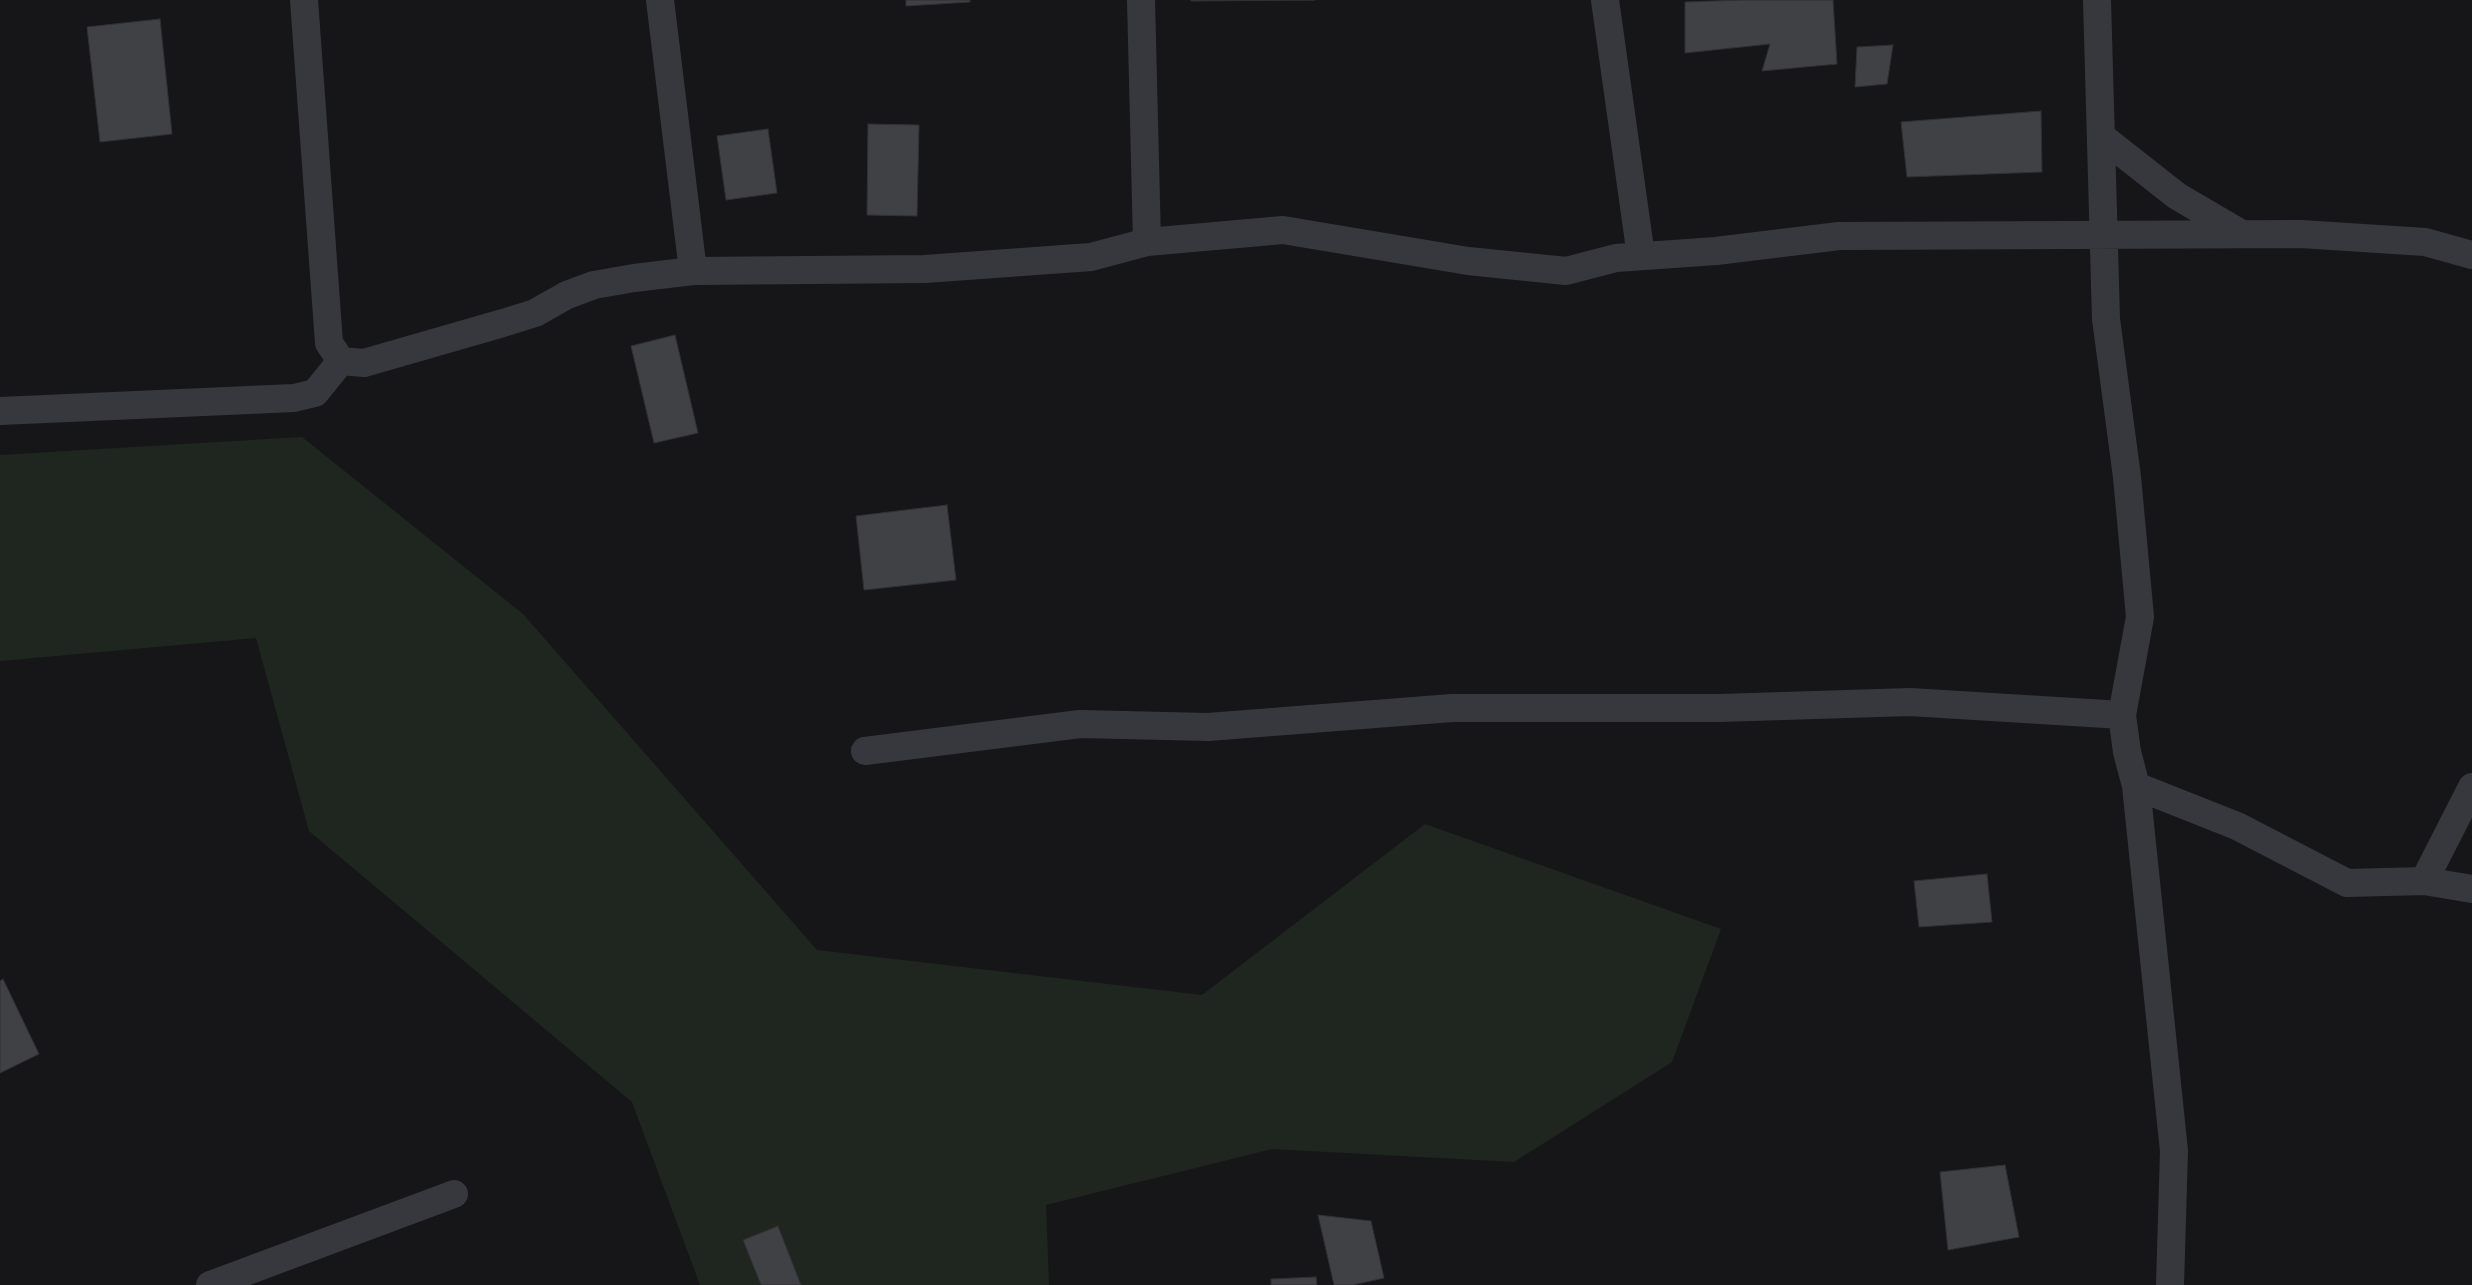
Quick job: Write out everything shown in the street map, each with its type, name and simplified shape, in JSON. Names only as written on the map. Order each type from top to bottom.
[{"type":"street","points":[[304,0],[328,343],[341,361],[364,363],[535,313],[568,295],[594,285],[634,278],[693,271],[924,269],[1090,257],[1147,242],[1284,230],[1468,261],[1566,271],[1616,258],[1716,251],[1839,236],[2301,234],[2425,242],[2472,255]]},
{"type":"street","points":[[660,0],[693,271]]},
{"type":"street","points":[[1141,0],[1147,242]]},
{"type":"street","points":[[1605,0],[1641,256]]},
{"type":"street","points":[[2097,0],[2106,319],[2126,477],[2140,617],[2122,715],[2127,752],[2136,786],[2174,1151],[2170,1285]]},
{"type":"street","points":[[2102,137],[2177,196],[2243,234]]},
{"type":"street","points":[[0,411],[294,398],[315,393],[341,361]]},
{"type":"street","points":[[865,751],[1080,724],[1208,727],[1452,708],[1720,708],[1910,702],[2122,715]]},
{"type":"street","points":[[2136,786],[2236,826],[2347,883],[2424,882],[2472,889]]},
{"type":"street","points":[[2424,882],[2472,787]]},
{"type":"street","points":[[210,1285],[454,1194]]},
{"type":"shaded area","points":[[302,437],[523,614],[817,950],[1202,995],[1425,824],[1721,929],[1672,1062],[1514,1162],[1272,1149],[1046,1205],[1049,1285],[700,1285],[632,1102],[309,831],[256,638],[0,661],[0,455]]},
{"type":"building","points":[[906,0],[970,0],[970,2],[906,6]]},
{"type":"building","points":[[1191,0],[1315,0],[1191,1]]},
{"type":"building","points":[[1833,0],[1837,64],[1762,71],[1770,44],[1685,53],[1685,2]]},
{"type":"building","points":[[160,19],[172,134],[100,142],[87,27]]},
{"type":"building","points":[[1893,45],[1887,84],[1855,87],[1857,47]]},
{"type":"building","points":[[2041,111],[2042,172],[1907,177],[1901,122]]},
{"type":"building","points":[[868,124],[919,125],[917,216],[867,215]]},
{"type":"building","points":[[768,129],[777,193],[726,200],[717,136]]},
{"type":"building","points":[[675,335],[698,433],[654,443],[631,346]]},
{"type":"building","points":[[947,505],[956,580],[864,590],[856,516]]},
{"type":"building","points":[[1987,874],[1992,922],[1919,927],[1914,881]]},
{"type":"building","points":[[3,979],[39,1054],[0,1073],[0,981]]},
{"type":"building","points":[[2005,1165],[2019,1237],[1948,1250],[1940,1172]]},
{"type":"building","points":[[1318,1215],[1371,1221],[1384,1278],[1353,1285],[1334,1285]]},
{"type":"building","points":[[778,1226],[801,1285],[761,1285],[743,1240]]},
{"type":"building","points":[[1316,1277],[1317,1285],[1271,1285],[1271,1279]]}]
